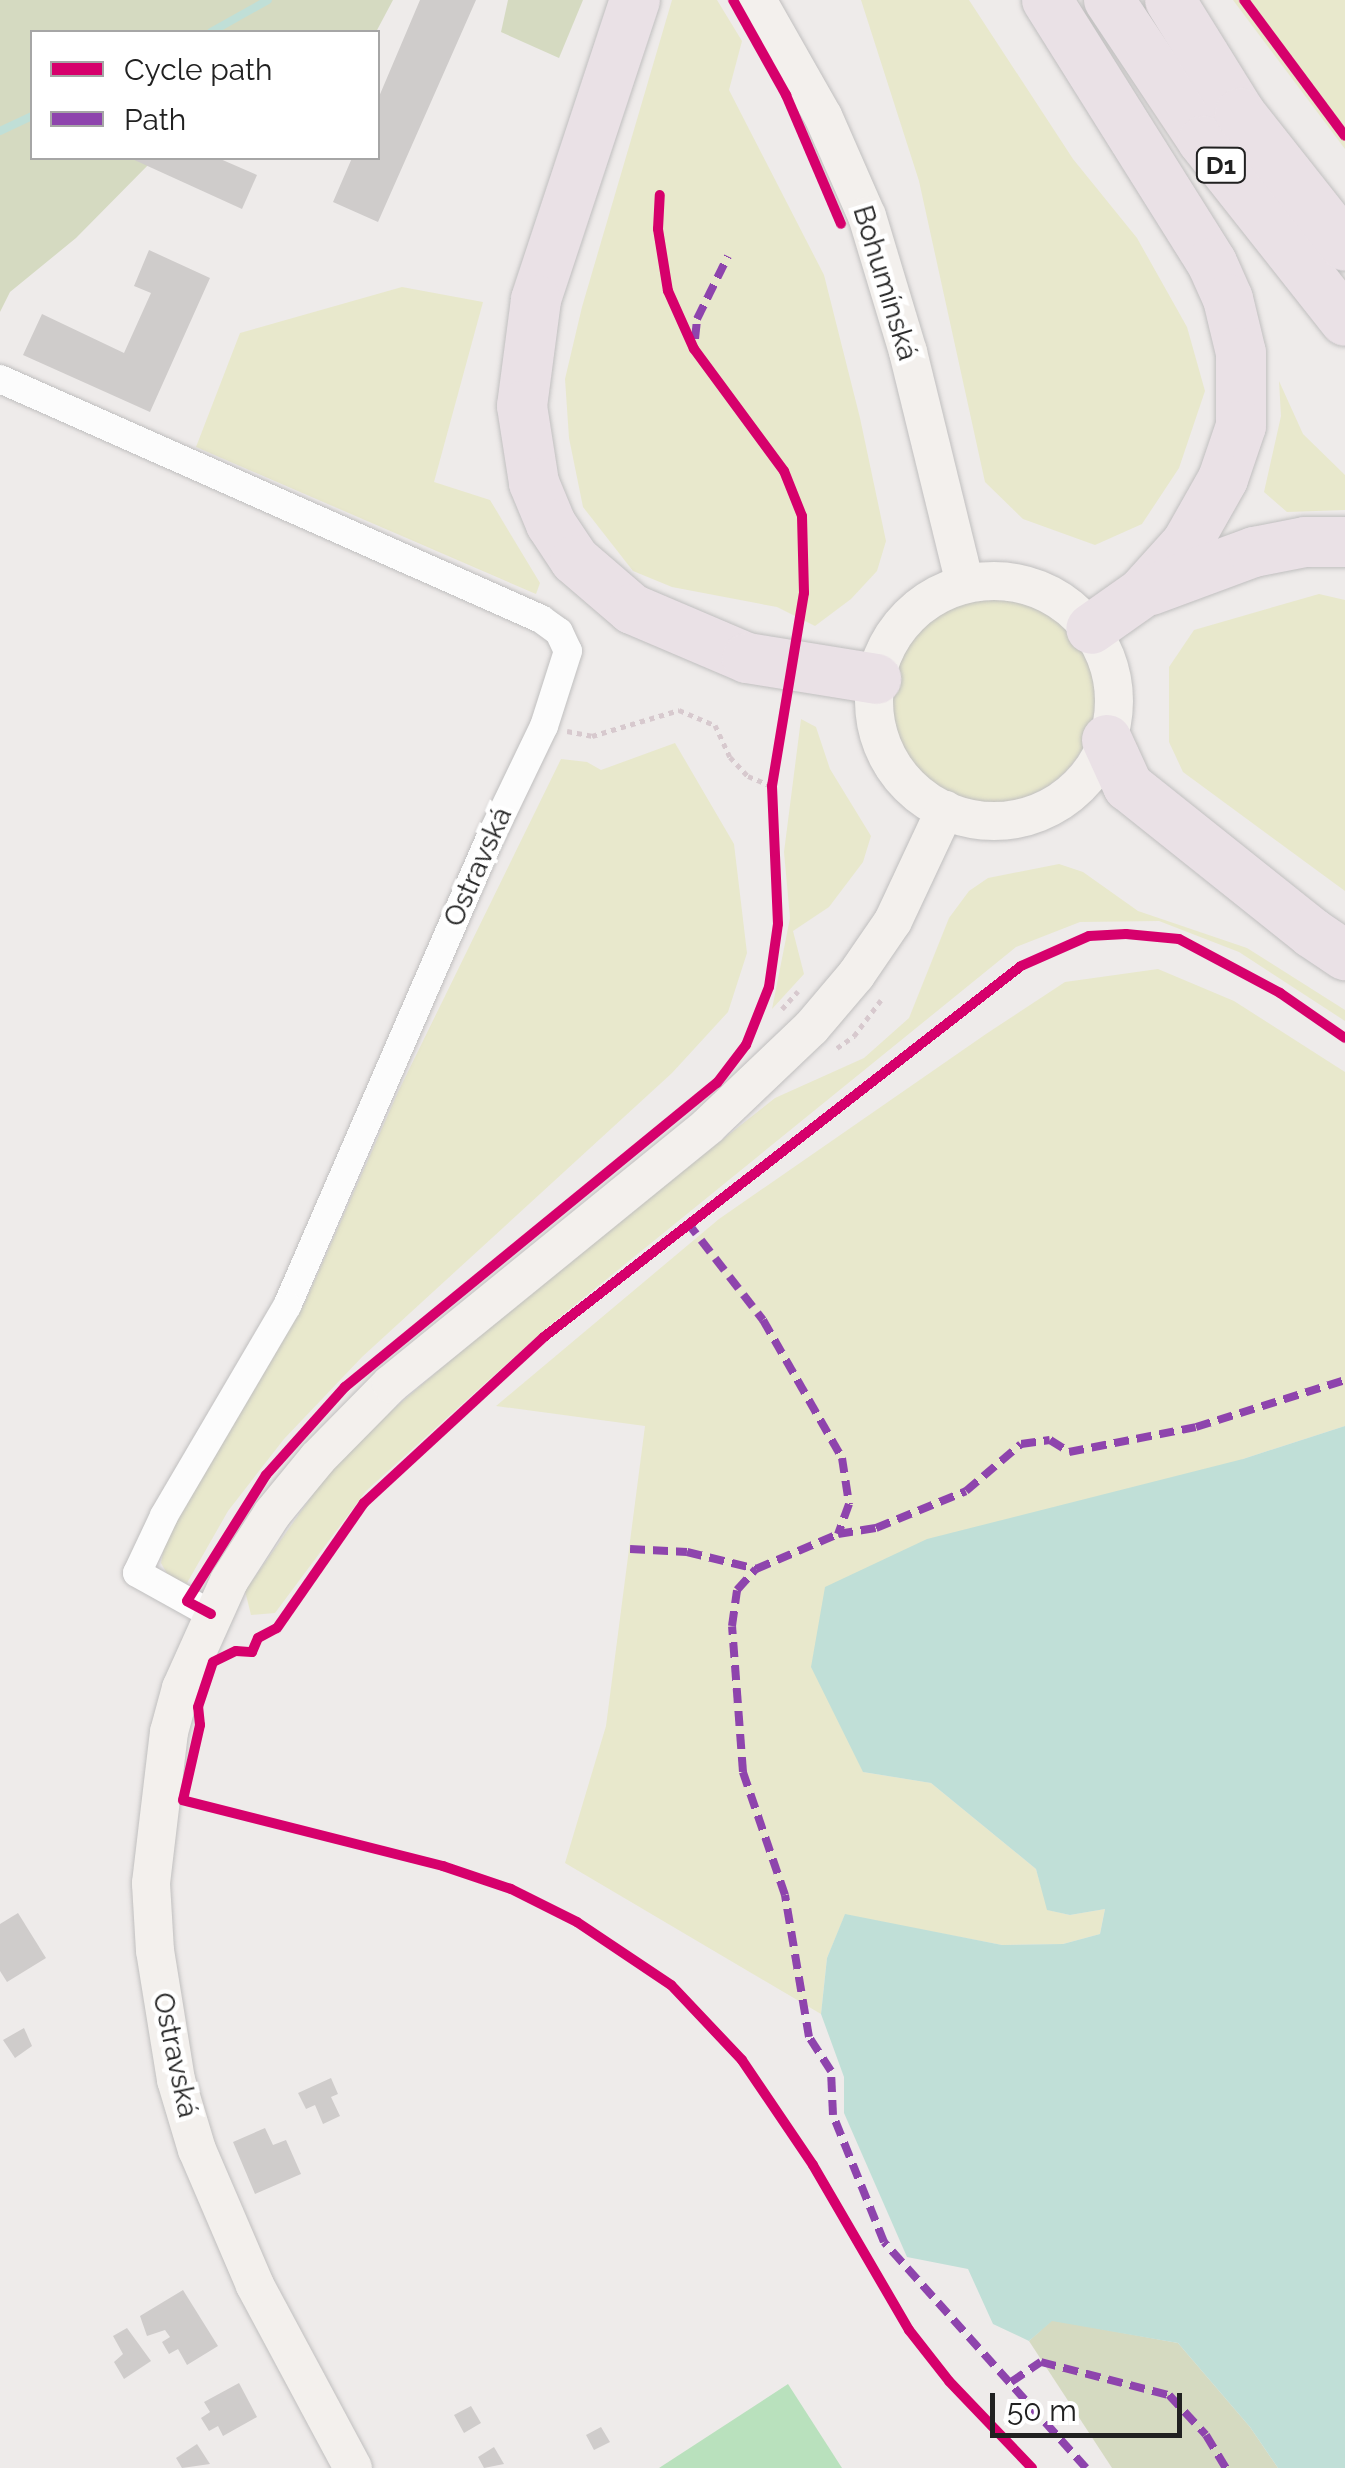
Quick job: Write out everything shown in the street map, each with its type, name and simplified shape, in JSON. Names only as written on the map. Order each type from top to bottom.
[{"type":"highway","points":[[635,0],[536,300],[523,373],[526,452],[545,513],[558,538],[606,591],[662,624],[746,658],[876,679]]},
{"type":"highway","points":[[1046,0],[1212,263],[1228,299],[1241,354],[1242,412],[1234,453],[1187,543],[1142,593],[1090,629]]},
{"type":"highway","name":"D1","points":[[1109,0],[1203,142],[1345,321]]},
{"type":"highway","name":"D1","points":[[1170,0],[1240,113],[1345,246]]},
{"type":"highway","points":[[1142,593],[1254,552],[1305,542],[1345,542]]},
{"type":"highway","points":[[1107,740],[1128,786],[1312,934],[1345,955]]},
{"type":"main road","name":"Bohumínská","points":[[760,5],[823,116],[867,216],[908,352],[964,584]]},
{"type":"main road","points":[[1000,580],[1034,588],[1066,604],[1090,629],[1111,674],[1114,707],[1107,740],[1086,778],[1042,810],[988,820],[945,810],[915,792],[892,764],[875,714],[876,679],[882,657],[906,619],[943,592],[964,584],[1000,580]]},
{"type":"main road","name":"Ostravská","points":[[353,2468],[255,2285],[196,2150],[164,2015],[151,1883],[157,1810],[172,1717],[211,1614],[272,1514],[341,1432],[405,1372],[708,1126],[811,1028],[856,976],[893,920],[945,810]]},
{"type":"street","name":"Ostravská","points":[[0,379],[554,627],[564,639],[568,658],[544,726],[490,838],[287,1306],[164,1516],[137,1573],[211,1614]]},
{"type":"path","points":[[544,726],[592,736],[679,710],[715,725],[730,758],[748,776],[772,786]]},
{"type":"path","points":[[772,806],[775,768]]},
{"type":"shaded area","points":[[0,0],[393,0],[377,30],[30,30],[30,160],[153,160],[76,238],[10,292],[0,312]]},
{"type":"shaded area","points":[[508,0],[583,0],[559,58],[501,32]]},
{"type":"shaded area","points":[[672,0],[717,0],[742,41],[729,90],[824,275],[860,418],[886,541],[877,571],[851,599],[815,626],[777,607],[672,587],[633,571],[583,507],[569,438],[565,379],[582,307]]},
{"type":"shaded area","points":[[861,0],[969,0],[1073,159],[1137,238],[1187,327],[1205,391],[1179,468],[1142,524],[1095,545],[1023,519],[985,482],[919,181]]},
{"type":"shaded area","points":[[1233,0],[1345,0],[1345,149]]},
{"type":"shaded area","points":[[402,287],[483,302],[434,482],[490,500],[540,583],[536,594],[196,447],[240,333]]},
{"type":"shaded area","points":[[1279,381],[1303,434],[1345,475],[1345,510],[1287,512],[1264,492],[1281,416]]},
{"type":"shaded area","points":[[1319,594],[1345,600],[1345,891],[1183,772],[1169,742],[1169,667],[1194,630]]},
{"type":"shaded area","points":[[991,595],[1031,603],[1065,625],[1087,659],[1095,699],[1087,739],[1065,773],[1031,795],[991,803],[951,795],[917,773],[895,739],[887,699],[895,659],[917,625],[951,603]]},
{"type":"shaded area","points":[[801,719],[816,727],[830,769],[871,836],[863,862],[829,907],[793,931],[804,974],[772,1009],[790,918],[784,852]]},
{"type":"shaded area","points":[[675,743],[734,844],[747,953],[728,1012],[672,1073],[362,1357],[284,1439],[228,1511],[187,1583],[169,1577],[161,1563],[165,1541],[304,1305],[398,1092],[561,759],[587,762],[601,770]]},
{"type":"shaded area","points":[[1059,864],[1083,872],[1138,911],[1247,948],[1345,1010],[1345,1021],[1239,952],[1159,921],[1080,922],[1016,947],[544,1330],[366,1491],[275,1613],[251,1615],[245,1591],[342,1453],[540,1284],[775,1098],[864,1058],[909,1018],[949,918],[969,891],[988,878]]},
{"type":"shaded area","points":[[1158,969],[1234,1001],[1345,1072],[1345,1426],[1243,1459],[863,1772],[931,1783],[1036,1869],[1048,1910],[1070,1915],[1105,1909],[1100,1934],[1063,1944],[1002,1945],[845,1915],[827,1958],[821,2014],[565,1863],[606,1726],[645,1426],[496,1406],[719,1219],[986,1034],[1065,982]]},
{"type":"shaded area","points":[[1345,1426],[1345,2468],[1278,2468],[1250,2427],[1178,2343],[1052,2321],[1029,2341],[993,2324],[968,2269],[907,2257],[844,2113],[844,2077],[821,2014],[827,1958],[845,1914],[1002,1945],[1063,1944],[1100,1934],[1105,1909],[1070,1915],[1047,1910],[1036,1869],[931,1783],[863,1772],[811,1667],[825,1587],[927,1539],[1243,1459]]},
{"type":"shaded area","points":[[1052,2320],[1178,2343],[1250,2427],[1278,2468],[1112,2468],[1029,2341]]},
{"type":"green space","points":[[788,2384],[842,2468],[659,2468]]},
{"type":"building","points":[[420,0],[476,0],[378,222],[333,202],[351,160],[380,160],[380,94]]},
{"type":"building","points":[[134,160],[223,160],[257,175],[242,209]]},
{"type":"building","points":[[149,250],[210,278],[150,412],[23,355],[42,314],[124,353],[151,293],[134,286]]},
{"type":"building","points":[[18,1913],[46,1958],[7,1982],[0,1971],[0,1924]]},
{"type":"building","points":[[24,2028],[32,2046],[15,2058],[3,2040]]},
{"type":"building","points":[[331,2078],[338,2094],[331,2097],[340,2116],[323,2124],[315,2105],[306,2109],[298,2093]]},
{"type":"building","points":[[265,2128],[273,2145],[286,2140],[301,2174],[255,2194],[233,2142]]},
{"type":"building","points":[[183,2290],[218,2346],[187,2365],[178,2349],[169,2354],[162,2342],[170,2337],[165,2330],[147,2336],[140,2316]]},
{"type":"building","points":[[127,2328],[151,2361],[124,2379],[114,2362],[123,2354],[113,2336]]},
{"type":"building","points":[[239,2383],[257,2417],[223,2436],[218,2426],[209,2431],[201,2418],[210,2412],[204,2402]]},
{"type":"building","points":[[471,2406],[481,2423],[464,2433],[454,2415]]},
{"type":"building","points":[[601,2427],[610,2442],[594,2450],[586,2435]]},
{"type":"building","points":[[197,2444],[210,2464],[182,2468],[176,2458]]},
{"type":"building","points":[[494,2447],[504,2464],[484,2468],[478,2457]]},
{"type":"waterway","points":[[215,30],[268,0]]},
{"type":"waterway","points":[[0,131],[30,117]]},
{"type":"marked path","points":[[695,339],[697,319],[728,256]]},
{"type":"marked path","points":[[687,1222],[763,1320],[842,1458],[849,1504],[838,1534]]},
{"type":"marked path","points":[[1086,2468],[884,2242],[833,2115],[831,2071],[809,2037],[785,1895],[743,1772],[732,1626],[737,1590],[756,1569],[838,1534],[876,1528],[966,1491],[1021,1444],[1050,1440],[1069,1452],[1196,1427],[1345,1380]]},
{"type":"marked path","points":[[630,1549],[687,1552],[756,1569]]},
{"type":"marked path","points":[[1011,2382],[1041,2362],[1169,2395],[1206,2435],[1226,2468]]},
{"type":"cycle path","points":[[733,0],[786,95],[841,224]]},
{"type":"cycle path","points":[[1244,0],[1345,136]]},
{"type":"cycle path","points":[[211,1614],[187,1601],[266,1475],[345,1387],[717,1083],[746,1045],[769,987],[778,924],[772,786],[804,593],[802,516],[784,471],[694,349],[668,291],[658,229],[660,195]]},
{"type":"cycle path","points":[[1032,2468],[949,2381],[909,2330],[813,2165],[742,2060],[671,1985],[577,1922],[511,1889],[443,1866],[183,1800],[200,1725],[198,1707],[213,1662],[236,1651],[252,1652],[258,1638],[277,1628],[364,1503],[544,1337],[1021,966],[1089,936],[1126,934],[1179,939],[1280,993],[1345,1038]]}]
